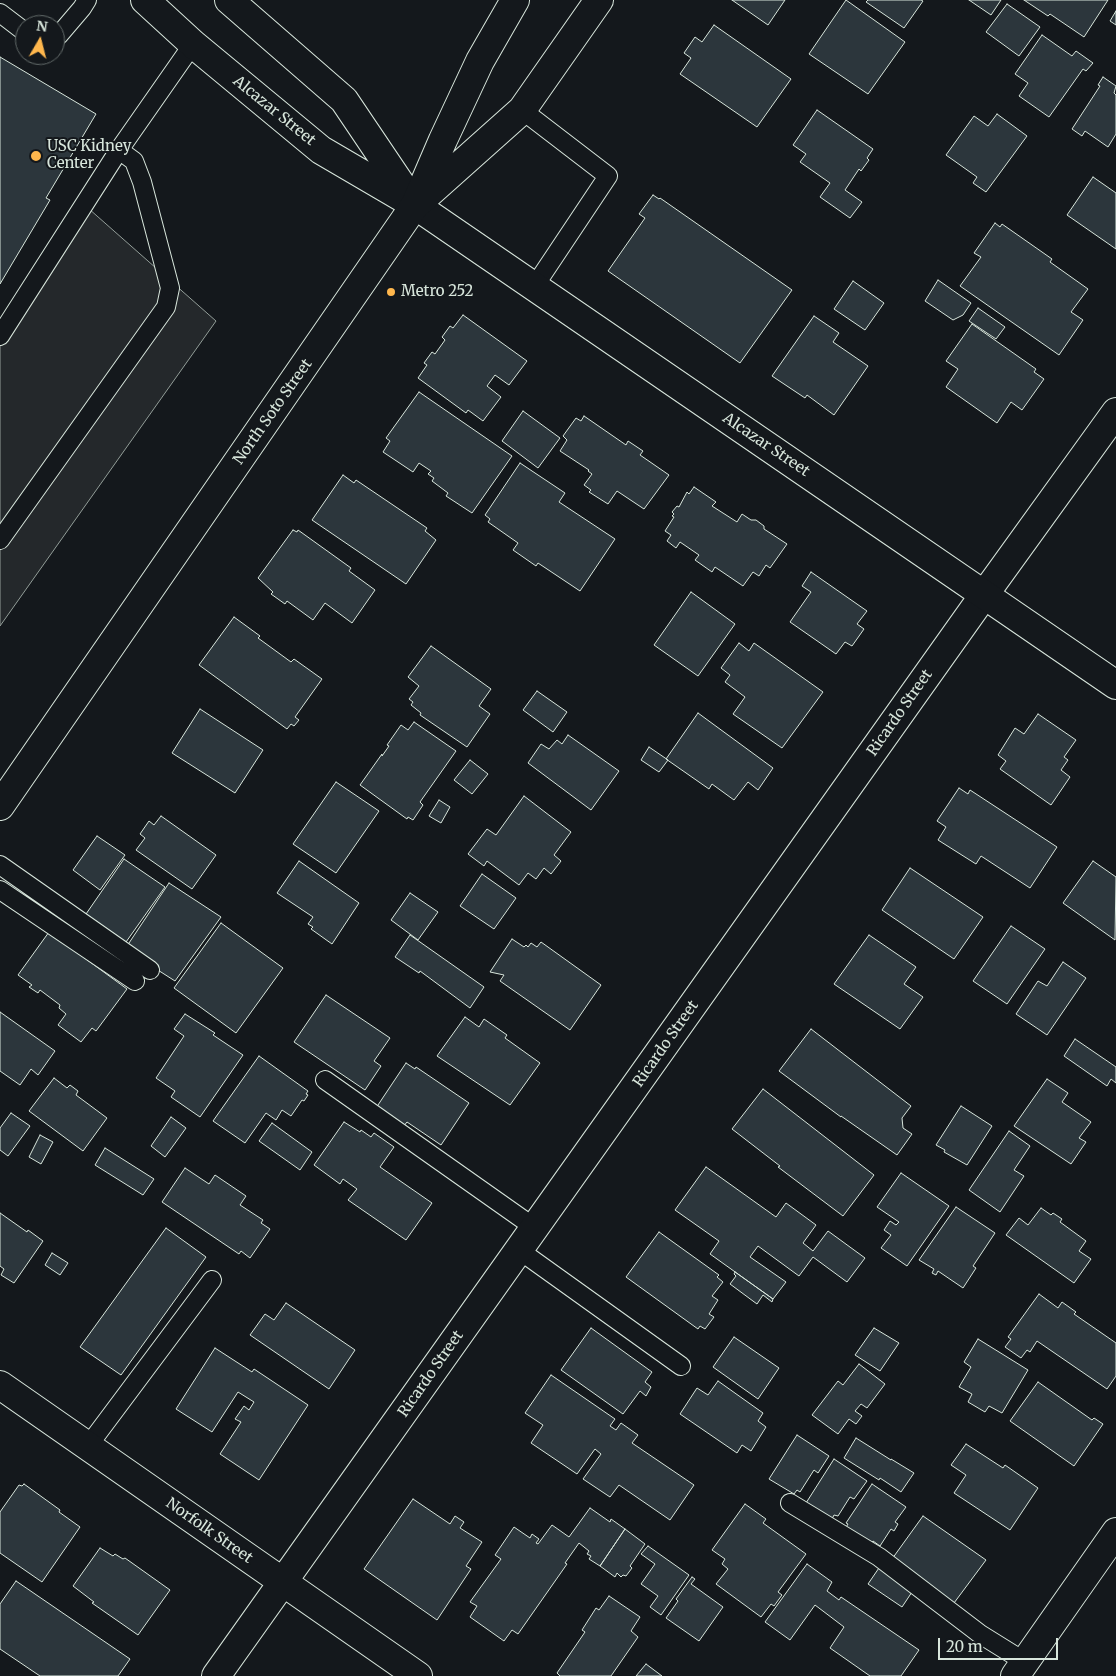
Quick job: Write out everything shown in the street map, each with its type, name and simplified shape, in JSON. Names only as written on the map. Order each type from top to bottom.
[{"type":"street","name":"Alcazar Street","points":[[145,0],[193,44],[321,150],[415,206],[534,286],[1116,685]]},
{"type":"street","name":"Alcazar Street","points":[[229,0],[344,100],[415,206]]},
{"type":"street","name":"North Soto Street","points":[[0,806],[415,206],[480,61],[515,0]]},
{"type":"street","points":[[415,206],[522,110],[599,0]]},
{"type":"street","name":"Ricardo Street","points":[[216,1676],[1116,412]]},
{"type":"street","name":"Norfolk Street","points":[[0,1385],[418,1676]]},
{"type":"street","points":[[1020,1669],[1116,1532]]},
{"type":"lane","points":[[65,28],[87,0]]},
{"type":"lane","points":[[0,13],[15,24]]},
{"type":"lane","points":[[0,336],[119,150],[193,44]]},
{"type":"lane","points":[[522,110],[608,176],[534,286]]},
{"type":"lane","points":[[0,540],[166,307],[170,288],[142,182],[134,161],[119,150]]},
{"type":"lane","points":[[0,865],[150,970]]},
{"type":"lane","points":[[0,890],[135,981]]},
{"type":"lane","points":[[325,1080],[527,1239],[681,1366]]},
{"type":"lane","points":[[88,1446],[212,1280]]},
{"type":"lane","points":[[790,1503],[879,1557],[980,1634],[1020,1669]]},
{"type":"shaded area","points":[[80,201],[216,321],[0,626],[0,323]]},
{"type":"building","points":[[732,0],[785,0],[768,25]]},
{"type":"building","points":[[846,0],[905,42],[868,94],[809,54]]},
{"type":"building","points":[[868,0],[923,1],[904,28],[866,2]]},
{"type":"building","points":[[969,0],[1001,0],[991,15]]},
{"type":"building","points":[[1024,0],[1108,0],[1084,37],[1050,14],[1048,16]]},
{"type":"building","points":[[1007,4],[1040,27],[1019,56],[986,32]]},
{"type":"building","points":[[1116,11],[1116,25],[1110,21]]},
{"type":"building","points":[[714,25],[791,79],[757,127],[680,74],[691,58],[684,53],[695,37],[702,42]]},
{"type":"building","points":[[1042,35],[1072,56],[1076,51],[1093,63],[1086,71],[1083,69],[1049,117],[1019,96],[1028,83],[1015,74]]},
{"type":"building","name":"USC Kidney Center","points":[[0,57],[96,114],[46,198],[50,200],[0,284]]},
{"type":"building","points":[[1103,77],[1116,86],[1114,93],[1116,95],[1116,134],[1108,147],[1085,131],[1082,136],[1072,129],[1100,86],[1098,85]]},
{"type":"building","points":[[817,110],[873,149],[867,158],[869,160],[861,171],[859,169],[845,190],[862,202],[850,218],[820,197],[830,183],[800,162],[806,154],[793,145]]},
{"type":"building","points":[[997,114],[1027,136],[986,192],[973,183],[977,177],[946,155],[974,116],[988,126]]},
{"type":"building","points":[[1093,177],[1116,193],[1116,249],[1067,215]]},
{"type":"building","points":[[653,195],[792,290],[740,363],[608,271],[645,218],[639,214]]},
{"type":"building","points":[[995,223],[1000,227],[1002,224],[1052,259],[1050,262],[1088,289],[1071,312],[1083,320],[1059,355],[960,286],[981,257],[974,253]]},
{"type":"building","points":[[938,280],[971,303],[963,315],[953,320],[925,301]]},
{"type":"building","points":[[853,281],[884,303],[865,330],[834,309]]},
{"type":"building","points":[[978,308],[1005,327],[996,339],[969,321]]},
{"type":"building","points":[[463,315],[527,361],[509,385],[495,375],[487,386],[501,397],[483,421],[468,410],[466,413],[418,378],[427,365],[424,363],[432,352],[435,354],[445,340],[442,337],[450,326],[453,328]]},
{"type":"building","points":[[814,316],[839,333],[833,342],[868,366],[834,415],[807,395],[805,398],[772,376]]},
{"type":"building","points":[[972,324],[1036,369],[1034,372],[1044,379],[1022,410],[1011,402],[997,423],[946,387],[958,369],[946,361]]},
{"type":"building","points":[[419,392],[512,456],[472,513],[446,496],[448,493],[432,481],[434,478],[428,474],[431,471],[419,463],[413,472],[383,452],[390,441],[386,438]]},
{"type":"building","points":[[523,411],[560,438],[538,468],[502,441]]},
{"type":"building","points":[[584,416],[626,445],[628,441],[643,451],[640,455],[669,475],[644,509],[617,491],[608,504],[589,492],[591,490],[584,485],[592,474],[560,451],[567,440],[563,436],[576,418],[581,421]]},
{"type":"building","points":[[520,463],[565,493],[559,502],[615,539],[580,591],[538,563],[536,566],[513,550],[518,543],[488,522],[490,519],[485,515]]},
{"type":"building","points":[[343,475],[354,483],[356,480],[427,528],[425,531],[436,540],[406,584],[312,520]]},
{"type":"building","points":[[694,487],[716,502],[712,506],[737,522],[742,514],[751,520],[756,520],[764,526],[764,529],[787,544],[770,568],[766,565],[759,576],[753,572],[743,586],[715,567],[712,572],[695,560],[699,555],[680,542],[676,548],[667,541],[671,535],[665,531],[674,517],[672,512],[677,506],[679,507],[687,492],[689,494]]},
{"type":"building","points":[[293,530],[297,532],[298,530],[351,568],[349,571],[375,590],[352,623],[325,603],[313,620],[287,601],[285,604],[271,594],[273,592],[258,578]]},
{"type":"building","points":[[811,572],[867,611],[857,624],[864,629],[852,646],[845,642],[836,654],[790,622],[811,592],[802,586]]},
{"type":"building","points":[[691,592],[735,624],[698,676],[654,645]]},
{"type":"building","points":[[234,617],[260,636],[258,638],[291,662],[294,659],[322,679],[295,717],[299,720],[294,726],[291,724],[287,729],[199,665]]},
{"type":"building","points":[[739,643],[749,651],[754,643],[823,692],[782,748],[733,714],[745,697],[725,682],[730,675],[721,668]]},
{"type":"building","points":[[431,646],[491,689],[479,706],[490,714],[467,747],[420,715],[421,713],[411,705],[413,702],[409,699],[419,686],[408,677]]},
{"type":"building","points":[[537,691],[567,712],[553,732],[523,710]]},
{"type":"building","points":[[200,709],[263,750],[235,793],[172,753]]},
{"type":"building","points":[[698,713],[773,768],[758,790],[748,782],[734,800],[712,784],[709,789],[666,759]]},
{"type":"building","points":[[1038,714],[1076,740],[1064,757],[1068,760],[1061,770],[1070,777],[1051,805],[1000,769],[1006,761],[998,755],[1015,728],[1024,734]]},
{"type":"building","points":[[414,722],[456,751],[420,802],[423,805],[413,820],[408,817],[407,819],[360,785],[389,746],[387,745],[401,725],[408,730]]},
{"type":"building","points":[[568,735],[619,771],[591,810],[528,763],[541,744],[549,749],[557,740],[562,744]]},
{"type":"building","points":[[649,747],[668,760],[659,772],[641,760]]},
{"type":"building","points":[[470,760],[488,774],[472,794],[454,780]]},
{"type":"building","points":[[336,782],[379,811],[336,873],[293,844]]},
{"type":"building","points":[[959,788],[968,794],[970,790],[1057,847],[1030,888],[981,856],[976,864],[938,840],[946,827],[937,821]]},
{"type":"building","points":[[524,796],[571,832],[554,855],[561,861],[551,874],[544,868],[536,879],[528,873],[519,885],[487,861],[484,866],[468,854],[487,829],[496,835]]},
{"type":"building","points":[[439,800],[450,807],[441,823],[429,816]]},
{"type":"building","points":[[161,816],[216,855],[192,889],[136,850],[145,838],[140,834],[149,821],[154,825]]},
{"type":"building","points":[[97,836],[125,855],[100,890],[73,870]]},
{"type":"building","points":[[124,859],[165,887],[126,942],[86,914]]},
{"type":"building","points":[[299,861],[359,903],[332,944],[311,929],[313,927],[308,924],[313,917],[277,893]]},
{"type":"building","points":[[1093,861],[1116,877],[1115,940],[1063,903]]},
{"type":"building","points":[[910,868],[983,917],[954,959],[882,910]]},
{"type":"building","points":[[482,874],[516,898],[494,929],[460,906]]},
{"type":"building","points":[[169,883],[221,917],[175,981],[125,949]]},
{"type":"building","points":[[410,893],[438,912],[418,940],[391,920]]},
{"type":"building","points":[[221,923],[283,968],[236,1033],[174,988]]},
{"type":"building","points":[[1011,926],[1045,949],[1007,1004],[973,981]]},
{"type":"building","points":[[49,932],[127,989],[96,1031],[92,1028],[81,1042],[58,1025],[66,1014],[59,1008],[60,1005],[40,990],[38,993],[29,987],[32,985],[18,975]]},
{"type":"building","points":[[410,935],[484,987],[470,1008],[420,971],[419,973],[395,957]]},
{"type":"building","points":[[869,935],[916,967],[904,984],[923,997],[900,1029],[834,984]]},
{"type":"building","points":[[512,939],[524,947],[526,945],[528,947],[531,943],[537,947],[541,942],[601,985],[570,1030],[500,981],[504,975],[490,972]]},
{"type":"building","points":[[1063,962],[1086,978],[1047,1035],[1016,1014],[1038,981],[1047,986]]},
{"type":"building","points":[[326,995],[390,1038],[374,1061],[381,1066],[365,1090],[294,1042]]},
{"type":"building","points":[[0,1012],[55,1051],[38,1075],[31,1069],[20,1085],[0,1071]]},
{"type":"building","points":[[185,1014],[215,1033],[213,1035],[243,1055],[200,1117],[171,1097],[175,1091],[156,1078],[184,1036],[174,1029]]},
{"type":"building","points":[[465,1017],[479,1027],[484,1019],[507,1035],[505,1038],[540,1063],[510,1105],[437,1056]]},
{"type":"building","points":[[811,1029],[911,1106],[902,1118],[903,1128],[912,1134],[897,1155],[841,1117],[779,1071]]},
{"type":"building","points":[[1075,1039],[1116,1067],[1116,1083],[1111,1079],[1107,1086],[1064,1056]]},
{"type":"building","points":[[259,1056],[308,1091],[306,1094],[308,1095],[304,1101],[302,1100],[291,1116],[282,1110],[276,1120],[266,1113],[245,1143],[213,1121]]},
{"type":"building","points":[[406,1063],[415,1069],[416,1067],[469,1103],[441,1145],[407,1122],[403,1127],[374,1111]]},
{"type":"building","points":[[54,1078],[67,1088],[70,1085],[78,1091],[76,1095],[107,1118],[83,1151],[29,1111]]},
{"type":"building","points":[[1047,1079],[1068,1093],[1062,1102],[1091,1122],[1079,1138],[1086,1142],[1071,1164],[1014,1126]]},
{"type":"building","points":[[763,1089],[874,1175],[843,1216],[778,1167],[780,1166],[732,1129]]},
{"type":"building","points":[[961,1106],[992,1126],[967,1165],[944,1152],[945,1150],[936,1145]]},
{"type":"building","points":[[11,1113],[30,1126],[8,1156],[0,1150],[0,1128]]},
{"type":"building","points":[[171,1117],[186,1128],[165,1157],[151,1146]]},
{"type":"building","points":[[344,1122],[371,1137],[374,1133],[394,1147],[380,1167],[432,1203],[406,1240],[348,1200],[357,1189],[343,1179],[340,1184],[314,1165]]},
{"type":"building","points":[[272,1123],[312,1152],[300,1170],[259,1141]]},
{"type":"building","points":[[1009,1131],[1030,1146],[1014,1170],[1024,1176],[1000,1212],[969,1190]]},
{"type":"building","points":[[40,1135],[53,1142],[41,1164],[29,1157]]},
{"type":"building","points":[[105,1148],[154,1179],[143,1195],[95,1165]]},
{"type":"building","points":[[706,1167],[776,1217],[786,1203],[816,1225],[803,1243],[813,1251],[828,1231],[865,1258],[847,1282],[813,1257],[799,1276],[758,1246],[750,1257],[786,1282],[773,1299],[710,1254],[719,1241],[675,1210]]},
{"type":"building","points":[[185,1168],[209,1184],[215,1175],[246,1196],[240,1205],[263,1220],[261,1223],[270,1229],[250,1258],[241,1251],[239,1254],[162,1202]]},
{"type":"building","points":[[901,1173],[949,1206],[907,1266],[881,1248],[891,1235],[884,1230],[890,1221],[896,1225],[899,1222],[877,1207]]},
{"type":"building","points":[[956,1207],[995,1233],[973,1266],[976,1268],[963,1288],[938,1271],[936,1275],[932,1273],[934,1269],[919,1260]]},
{"type":"building","points":[[1041,1208],[1051,1215],[1053,1213],[1062,1219],[1060,1222],[1086,1241],[1079,1251],[1091,1259],[1074,1283],[1006,1235],[1019,1218],[1028,1225]]},
{"type":"building","points":[[0,1213],[43,1241],[14,1283],[1,1275],[4,1269],[0,1266]]},
{"type":"building","points":[[166,1228],[206,1257],[121,1375],[80,1347]]},
{"type":"building","points":[[659,1232],[719,1275],[717,1277],[723,1282],[712,1296],[718,1300],[709,1314],[714,1317],[705,1329],[700,1326],[698,1329],[626,1277]]},
{"type":"building","points":[[52,1253],[68,1263],[60,1275],[45,1265]]},
{"type":"building","points":[[735,1272],[773,1299],[772,1302],[763,1295],[757,1304],[730,1284],[736,1276]]},
{"type":"building","points":[[1039,1294],[1058,1308],[1062,1302],[1076,1312],[1074,1314],[1116,1343],[1116,1376],[1107,1389],[1037,1341],[1030,1352],[1027,1350],[1021,1358],[1005,1347],[1011,1339],[1008,1337]]},
{"type":"building","points":[[286,1303],[355,1350],[329,1389],[250,1335],[265,1314],[274,1320]]},
{"type":"building","points":[[591,1328],[652,1372],[645,1382],[651,1387],[646,1396],[640,1391],[623,1414],[561,1370]]},
{"type":"building","points":[[874,1328],[899,1343],[880,1371],[855,1355]]},
{"type":"building","points":[[734,1337],[779,1368],[758,1399],[713,1367]]},
{"type":"building","points":[[978,1339],[1028,1370],[1002,1413],[989,1406],[985,1412],[968,1402],[972,1394],[959,1387],[971,1367],[964,1362]]},
{"type":"building","points":[[215,1348],[252,1372],[254,1369],[308,1405],[259,1480],[220,1454],[241,1422],[235,1419],[244,1406],[249,1410],[254,1402],[238,1392],[212,1432],[176,1409]]},
{"type":"building","points":[[859,1364],[885,1384],[867,1408],[861,1404],[855,1411],[862,1416],[856,1424],[849,1419],[838,1434],[812,1415],[838,1381],[843,1385]]},
{"type":"building","points":[[551,1375],[615,1419],[610,1426],[616,1430],[621,1423],[638,1435],[632,1443],[694,1485],[670,1520],[619,1485],[610,1497],[583,1479],[601,1454],[595,1449],[577,1474],[531,1443],[543,1425],[525,1413]]},
{"type":"building","points":[[718,1381],[763,1413],[758,1421],[766,1427],[751,1451],[742,1445],[737,1453],[680,1414],[697,1388],[708,1395]]},
{"type":"building","points":[[1038,1382],[1092,1420],[1094,1418],[1103,1424],[1074,1466],[1010,1421]]},
{"type":"building","points":[[797,1435],[829,1456],[818,1473],[814,1470],[800,1492],[797,1490],[794,1494],[769,1479]]},
{"type":"building","points":[[856,1438],[914,1473],[901,1492],[844,1458]]},
{"type":"building","points":[[966,1444],[1003,1468],[1005,1465],[1038,1488],[1010,1530],[954,1493],[966,1475],[951,1465]]},
{"type":"building","points":[[834,1459],[867,1481],[854,1499],[850,1497],[838,1516],[834,1515],[832,1519],[806,1503]]},
{"type":"building","points":[[24,1484],[80,1527],[42,1582],[0,1553],[0,1512],[19,1485],[22,1486]]},
{"type":"building","points":[[872,1484],[906,1507],[895,1522],[898,1524],[894,1531],[891,1529],[880,1546],[873,1541],[869,1546],[845,1529],[848,1524],[846,1523]]},
{"type":"building","points":[[413,1499],[450,1524],[455,1516],[464,1522],[460,1528],[482,1542],[466,1566],[471,1569],[437,1620],[364,1569]]},
{"type":"building","points":[[745,1504],[766,1519],[763,1523],[806,1554],[778,1592],[782,1595],[774,1606],[771,1604],[761,1617],[716,1584],[728,1569],[722,1564],[725,1559],[712,1550]]},
{"type":"building","points":[[590,1508],[610,1522],[611,1519],[625,1529],[600,1566],[589,1559],[591,1556],[587,1554],[589,1551],[579,1543],[565,1563],[567,1564],[518,1634],[512,1630],[504,1641],[470,1617],[477,1606],[470,1602],[501,1559],[495,1555],[514,1527],[530,1538],[532,1534],[539,1539],[536,1543],[538,1544],[552,1525],[569,1537]]},
{"type":"building","points":[[923,1516],[986,1560],[954,1603],[892,1559]]},
{"type":"building","points":[[625,1529],[645,1544],[630,1566],[632,1568],[626,1576],[623,1575],[621,1577],[617,1573],[615,1577],[600,1566]]},
{"type":"building","points":[[648,1546],[689,1575],[661,1615],[650,1607],[658,1596],[641,1584],[655,1564],[641,1554]]},
{"type":"building","points":[[100,1548],[113,1556],[115,1554],[123,1559],[125,1558],[170,1590],[138,1635],[92,1603],[94,1602],[73,1586]]},
{"type":"building","points":[[807,1564],[832,1582],[827,1591],[839,1600],[841,1597],[919,1650],[901,1676],[870,1676],[830,1648],[844,1627],[815,1605],[790,1640],[765,1622]]},
{"type":"building","points":[[881,1565],[914,1589],[902,1607],[868,1584]]},
{"type":"building","points":[[692,1577],[695,1579],[691,1584],[723,1607],[699,1641],[666,1618],[678,1601],[676,1599]]},
{"type":"building","points":[[16,1581],[130,1659],[118,1676],[40,1676],[0,1649],[0,1604]]},
{"type":"building","points":[[609,1596],[640,1617],[631,1631],[638,1637],[611,1676],[560,1676],[557,1673],[585,1632],[582,1630],[596,1608],[599,1610]]},
{"type":"building","points":[[646,1664],[662,1676],[636,1676]]},
{"type":"place","name":"USC Kidney Center","points":[[36,156]]},
{"type":"place","name":"Metro 252","points":[[391,292]]}]
